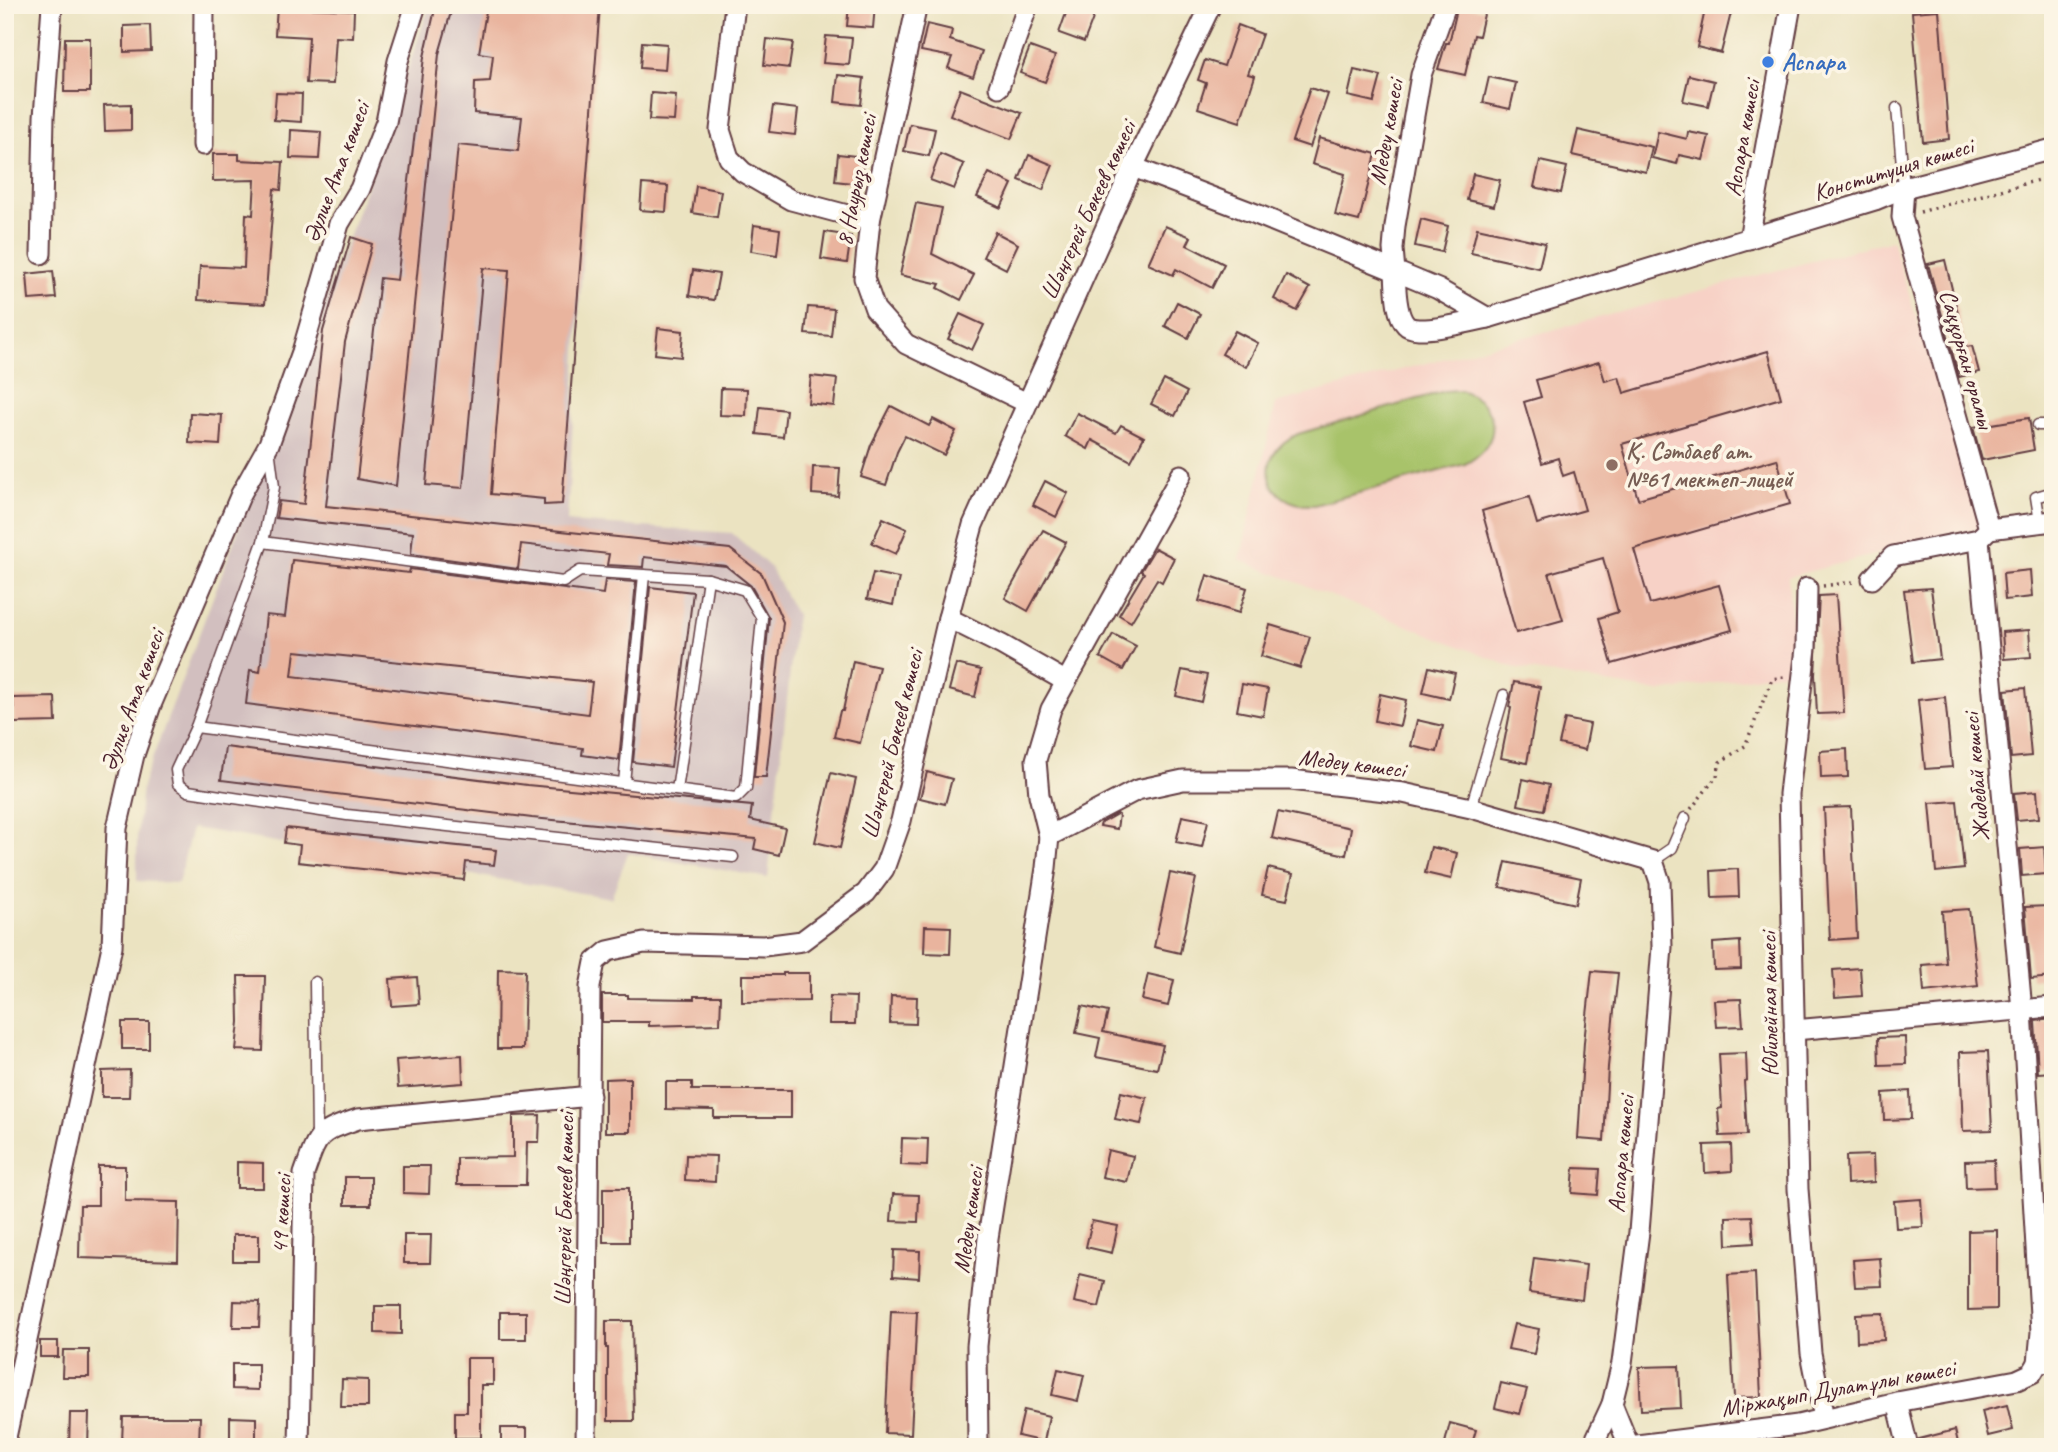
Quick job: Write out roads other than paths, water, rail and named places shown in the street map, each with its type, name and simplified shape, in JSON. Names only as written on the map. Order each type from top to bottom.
[{"type":"street","points":[[41,254],[44,117],[52,5]]},
{"type":"street","points":[[203,145],[204,5]]},
{"type":"street","name":"Әулие Ата көшесі","points":[[5,1442],[112,946],[117,828],[134,755],[150,705],[236,506],[268,444],[302,352],[340,224],[359,189],[386,122],[398,61],[416,5]]},
{"type":"street","points":[[735,5],[720,131],[729,158],[743,172],[791,200],[870,221]]},
{"type":"street","name":"8 Наурыз көшесі","points":[[917,5],[870,221],[864,278],[875,309],[906,344],[1027,403]]},
{"type":"street","points":[[999,87],[1028,5]]},
{"type":"street","name":"Шәңгерей Бөкеев көшесі","points":[[586,1447],[590,987],[595,962],[608,951],[644,943],[764,946],[802,941],[866,893],[884,869],[901,821],[948,618],[973,525],[1133,167],[1211,5]]},
{"type":"street","name":"Медеу көшесі","points":[[1446,5],[1420,75],[1395,226],[1393,249],[1401,316],[1405,325],[1412,330],[1488,318]]},
{"type":"street","name":"Аспара көшесі","points":[[1749,239],[1791,5]]},
{"type":"street","name":"Конституция көшесі","points":[[1488,318],[1875,200],[1904,188],[2053,149]]},
{"type":"street","points":[[1133,167],[1438,289],[1488,318]]},
{"type":"street","name":"Саққорған орамы","points":[[1904,188],[1902,217],[1984,534]]},
{"type":"street","name":"Медеу көшесі","points":[[978,1447],[977,1346],[988,1238],[1049,836],[1039,795],[1036,760],[1051,709],[1065,681],[1181,475]]},
{"type":"street","points":[[1872,579],[1893,556],[2046,522]]},
{"type":"street","name":"Жидебай көшесі","points":[[1984,534],[2022,1010],[2045,1363]]},
{"type":"street","name":"Юбилейная көшесі","points":[[1807,588],[1807,648],[1788,794],[1798,1189],[1811,1353],[1825,1418]]},
{"type":"street","points":[[948,618],[1065,681]]},
{"type":"street","name":"Медеу көшесі","points":[[1049,836],[1137,790],[1182,780],[1291,780],[1403,793],[1471,808],[1653,861]]},
{"type":"street","name":"Аспара көшесі","points":[[1592,1447],[1612,1404],[1622,1363],[1639,1232],[1662,947],[1660,882],[1653,861]]},
{"type":"street","points":[[1794,1030],[2053,1007]]},
{"type":"street","points":[[317,1139],[335,1127],[358,1119],[590,1096]]},
{"type":"street","name":"49 көшесі","points":[[299,1447],[304,1174],[317,1139]]},
{"type":"street","name":"Міржақып Дулатұлы көшесі","points":[[1612,1404],[1629,1446],[1798,1425],[1897,1402],[2017,1380],[2045,1363]]},
{"type":"street","points":[[1897,1402],[1908,1447]]},
{"type":"lane","points":[[1897,108],[1904,188]]},
{"type":"lane","points":[[2038,425],[2053,425]]},
{"type":"lane","points":[[268,444],[274,487],[263,542],[195,727],[176,770],[178,784],[188,791],[347,815],[733,858]]},
{"type":"lane","points":[[2046,522],[2036,496],[2053,492]]},
{"type":"lane","points":[[195,727],[736,798],[746,788],[762,618],[745,590],[708,579],[580,571],[563,582],[263,542]]},
{"type":"lane","points":[[624,783],[644,575]]},
{"type":"lane","points":[[677,790],[708,579]]},
{"type":"lane","points":[[1471,808],[1504,695]]},
{"type":"lane","points":[[1653,861],[1672,848],[1685,818]]},
{"type":"lane","points":[[315,982],[317,1139]]},
{"type":"place","name":"Аспара","points":[[1768,62]]},
{"type":"place","name":"Қ. Сәтбаев ат. №61 мектеп-лицей","points":[[1612,465]]}]
